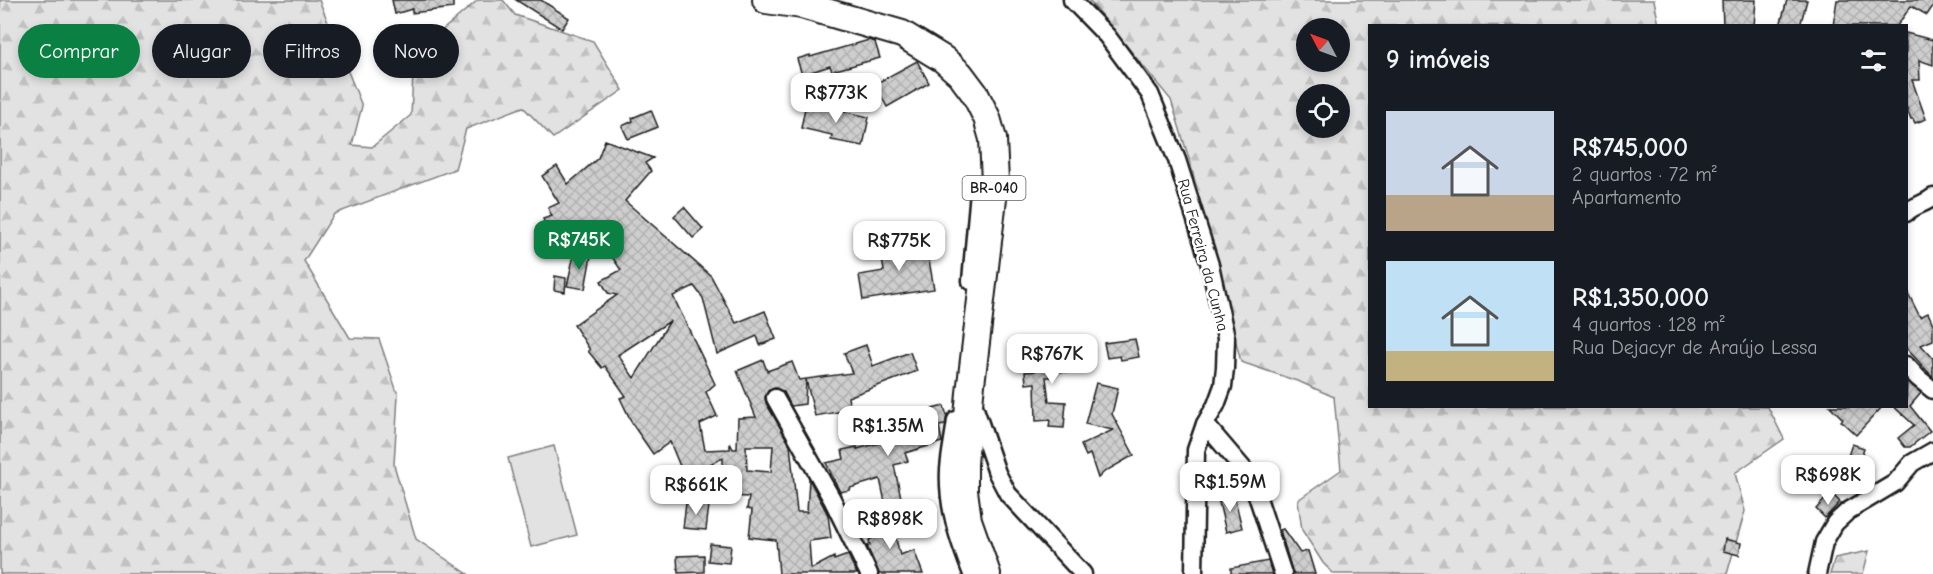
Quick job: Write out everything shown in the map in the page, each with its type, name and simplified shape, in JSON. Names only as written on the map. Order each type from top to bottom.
[{"type":"highway","name":"BR-040","points":[[766,0],[802,5],[902,34],[943,59],[960,74],[975,94],[987,118],[993,139],[995,182],[983,219],[964,464],[964,490],[968,519],[987,574]]},
{"type":"street","name":"Rua Ferreira da Cunha","points":[[1072,0],[1107,36],[1150,94],[1178,160],[1209,265],[1226,338],[1226,368],[1223,386],[1216,405],[1205,424],[1196,450],[1194,574]]},
{"type":"street","points":[[1908,211],[1933,197]]},
{"type":"street","points":[[972,574],[957,533],[950,500],[949,472],[976,291]]},
{"type":"street","points":[[1908,367],[1933,390]]},
{"type":"street","points":[[970,393],[997,473],[1008,495],[1083,574]]},
{"type":"street","points":[[775,399],[832,499],[869,574]]},
{"type":"street","points":[[1205,424],[1246,472],[1255,489],[1282,574]]},
{"type":"street","points":[[1817,574],[1824,542],[1835,523],[1848,511],[1895,483],[1912,463],[1933,451]]},
{"type":"green space","points":[[0,0],[319,0],[329,24],[263,24],[263,78],[351,78],[362,106],[352,145],[372,147],[411,115],[413,78],[459,78],[459,24],[450,24],[478,0],[503,0],[515,15],[593,41],[623,90],[553,138],[523,107],[466,129],[455,169],[334,214],[304,261],[350,338],[379,339],[398,395],[394,465],[416,539],[468,574],[0,574]]},
{"type":"green space","points":[[1089,0],[1654,0],[1659,24],[1368,24],[1368,408],[1768,408],[1784,439],[1735,473],[1745,511],[1727,574],[1334,574],[1323,563],[1302,530],[1298,500],[1341,470],[1334,397],[1300,382],[1241,362],[1190,162],[1171,100]]},
{"type":"green space","points":[[554,446],[577,535],[531,547],[508,458]]},
{"type":"green space","points":[[1869,551],[1863,574],[1830,574],[1835,558]]},
{"type":"building","points":[[392,0],[453,0],[453,8],[412,13],[412,9],[395,14]]},
{"type":"building","points":[[516,0],[541,0],[569,18],[562,29]]},
{"type":"building","points":[[1722,0],[1756,0],[1754,24],[1723,24]]},
{"type":"building","points":[[1787,0],[1807,0],[1801,24],[1781,24]]},
{"type":"building","points":[[1837,0],[1933,0],[1933,6],[1927,15],[1911,6],[1898,24],[1833,24]]},
{"type":"building","points":[[1908,34],[1933,40],[1933,65],[1919,60],[1920,80],[1912,80],[1926,119],[1915,123],[1908,111]]},
{"type":"building","points":[[869,40],[875,42],[880,58],[832,71],[830,66],[802,75],[797,59]]},
{"type":"building","points":[[917,61],[929,83],[887,107],[875,84]]},
{"type":"building","points":[[806,103],[869,117],[863,146],[831,140],[832,135],[801,128]]},
{"type":"building","points":[[651,110],[658,127],[628,139],[622,126],[633,121],[632,118]]},
{"type":"building","points":[[605,140],[653,158],[645,163],[651,171],[625,201],[711,276],[736,323],[765,311],[776,339],[760,345],[757,336],[717,354],[703,298],[694,286],[673,296],[715,384],[706,392],[717,416],[700,424],[705,450],[730,449],[730,443],[733,449],[737,449],[738,418],[756,417],[737,371],[763,360],[767,371],[792,362],[799,380],[852,373],[844,353],[866,345],[873,366],[910,352],[917,371],[848,397],[850,410],[815,416],[806,380],[805,404],[791,406],[784,392],[776,388],[769,389],[765,397],[766,403],[790,445],[797,512],[807,512],[809,479],[828,515],[831,538],[809,541],[811,569],[834,557],[834,560],[848,555],[857,574],[779,574],[776,540],[749,537],[752,510],[747,509],[749,497],[727,496],[729,468],[723,469],[723,458],[684,476],[670,442],[653,454],[633,425],[620,398],[626,396],[605,366],[602,368],[588,351],[590,350],[574,325],[617,295],[608,293],[601,281],[621,270],[604,245],[592,254],[578,232],[579,224],[549,235],[543,219],[552,216],[548,208],[559,203],[542,176],[557,166],[568,184],[598,158]],"holes":[[[670,321],[634,378],[618,355]],[[746,446],[773,446],[771,472],[747,470]]]},
{"type":"building","points":[[684,207],[703,229],[693,238],[674,216]]},
{"type":"building","points":[[917,238],[920,255],[928,254],[934,289],[863,300],[859,275],[884,271],[880,246]]},
{"type":"building","points":[[574,254],[591,256],[585,289],[567,286]]},
{"type":"building","points":[[555,276],[566,278],[565,292],[554,290]]},
{"type":"building","points":[[1908,293],[1920,317],[1928,313],[1933,324],[1933,340],[1921,345],[1933,358],[1933,377],[1908,350]]},
{"type":"building","points":[[1135,339],[1139,357],[1121,360],[1120,356],[1107,358],[1104,343]]},
{"type":"building","points":[[1060,353],[1083,355],[1082,373],[1051,371],[1052,377],[1046,377],[1049,401],[1066,402],[1064,428],[1049,427],[1050,420],[1036,421],[1035,383],[1026,384],[1025,372],[1035,371],[1034,355]]},
{"type":"building","points":[[1908,382],[1921,393],[1910,406],[1930,431],[1910,447],[1905,447],[1898,438],[1914,425],[1895,408],[1908,408]]},
{"type":"building","points":[[1096,383],[1118,388],[1112,414],[1134,455],[1104,472],[1098,478],[1090,454],[1086,456],[1081,445],[1113,430],[1085,424]]},
{"type":"building","points":[[944,406],[947,416],[945,425],[939,426],[942,442],[905,453],[908,461],[894,465],[903,507],[887,511],[880,479],[840,492],[826,463],[844,459],[842,450],[857,447],[857,449],[909,435],[904,416]]},
{"type":"building","points":[[1832,408],[1881,408],[1856,435],[1841,421],[1843,419]]},
{"type":"building","points":[[1852,444],[1864,448],[1858,466],[1846,462]]},
{"type":"building","points":[[1831,493],[1840,502],[1825,518],[1816,509]]},
{"type":"building","points":[[1234,495],[1242,528],[1226,532],[1218,498]]},
{"type":"building","points":[[686,503],[709,505],[706,530],[683,528]]},
{"type":"building","points":[[890,515],[900,555],[914,550],[923,574],[879,574],[867,546],[870,545],[869,540],[890,529],[867,533],[864,521]]},
{"type":"building","points":[[1283,529],[1300,553],[1308,551],[1315,574],[1293,574],[1280,530]]},
{"type":"building","points":[[1725,539],[1741,543],[1739,555],[1723,551]]},
{"type":"building","points":[[710,544],[731,546],[729,563],[708,561]]},
{"type":"building","points":[[704,555],[704,572],[678,573],[677,556]]},
{"type":"building","points":[[1268,561],[1272,574],[1231,574],[1231,568]]}]
